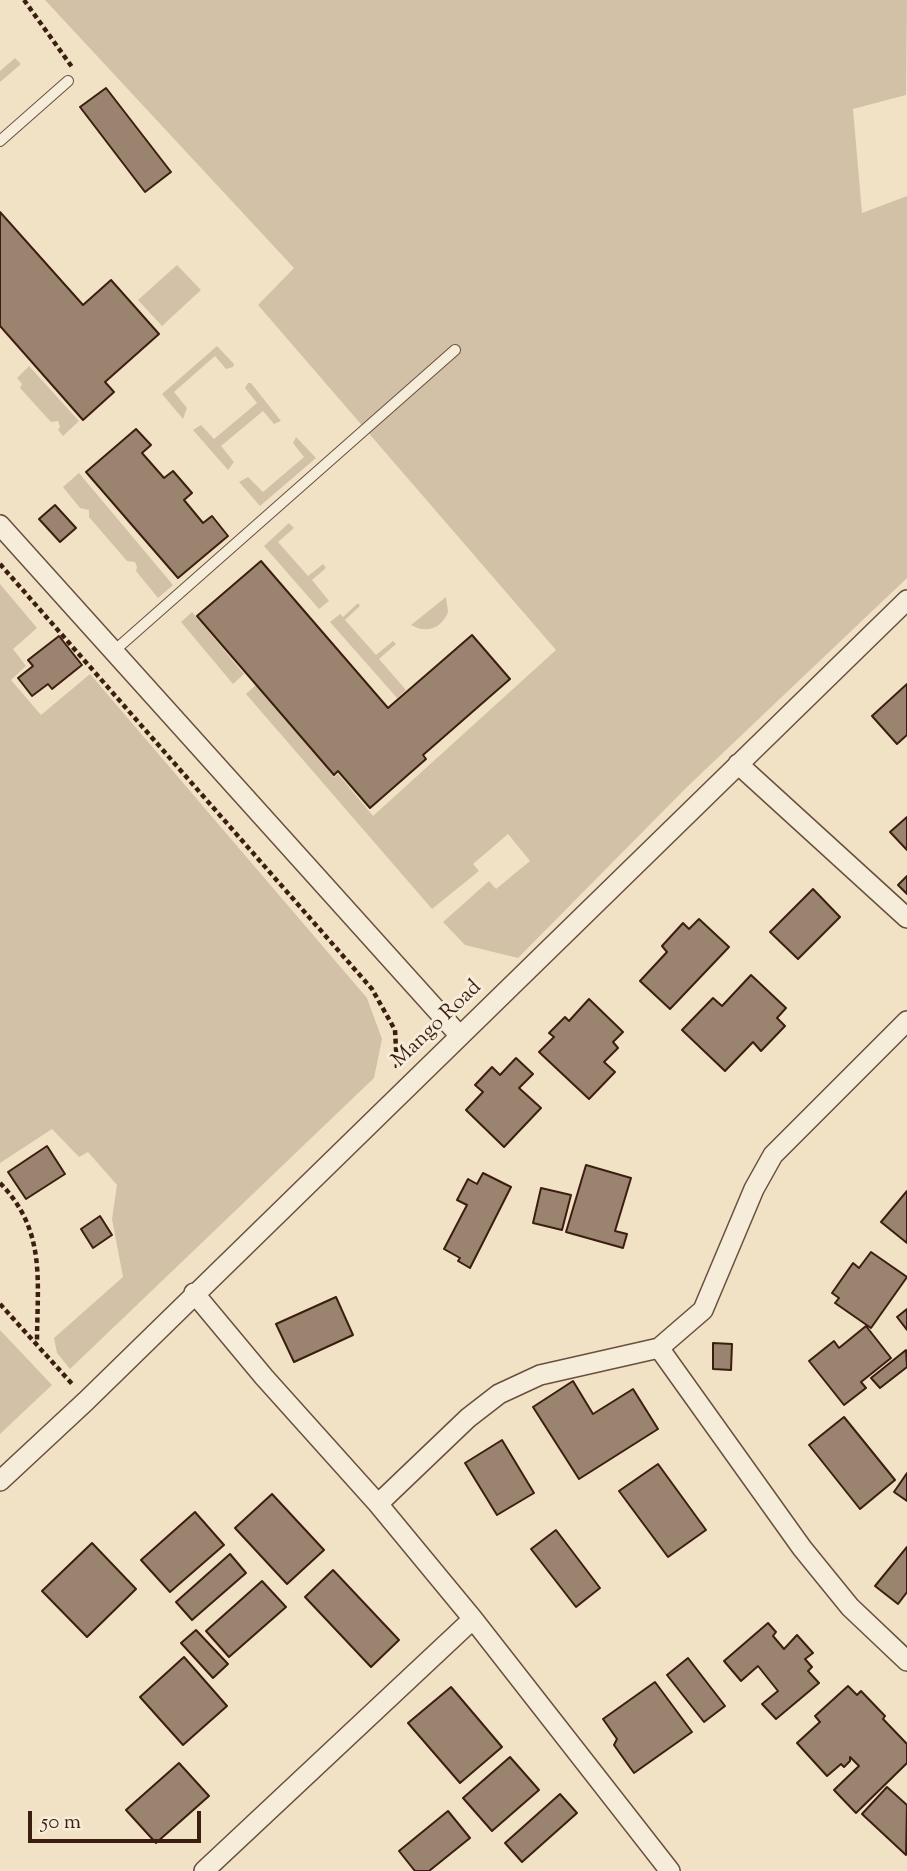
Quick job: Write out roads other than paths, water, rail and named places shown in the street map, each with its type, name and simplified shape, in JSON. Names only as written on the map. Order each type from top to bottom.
[{"type":"street","points":[[0,524],[460,1036]]},
{"type":"street","name":"Mango Road","points":[[0,1481],[86,1401],[907,600]]},
{"type":"street","points":[[738,764],[907,918]]},
{"type":"street","points":[[379,1504],[468,1418],[499,1394],[540,1375],[659,1348],[703,1310],[754,1189],[773,1155],[907,1021]]},
{"type":"street","points":[[194,1293],[264,1377],[379,1504],[473,1619],[670,1871]]},
{"type":"street","points":[[659,1348],[802,1548],[850,1607],[907,1661]]},
{"type":"street","points":[[204,1871],[473,1619]]},
{"type":"lane","points":[[0,141],[68,80]]},
{"type":"lane","points":[[114,651],[454,350]]}]
